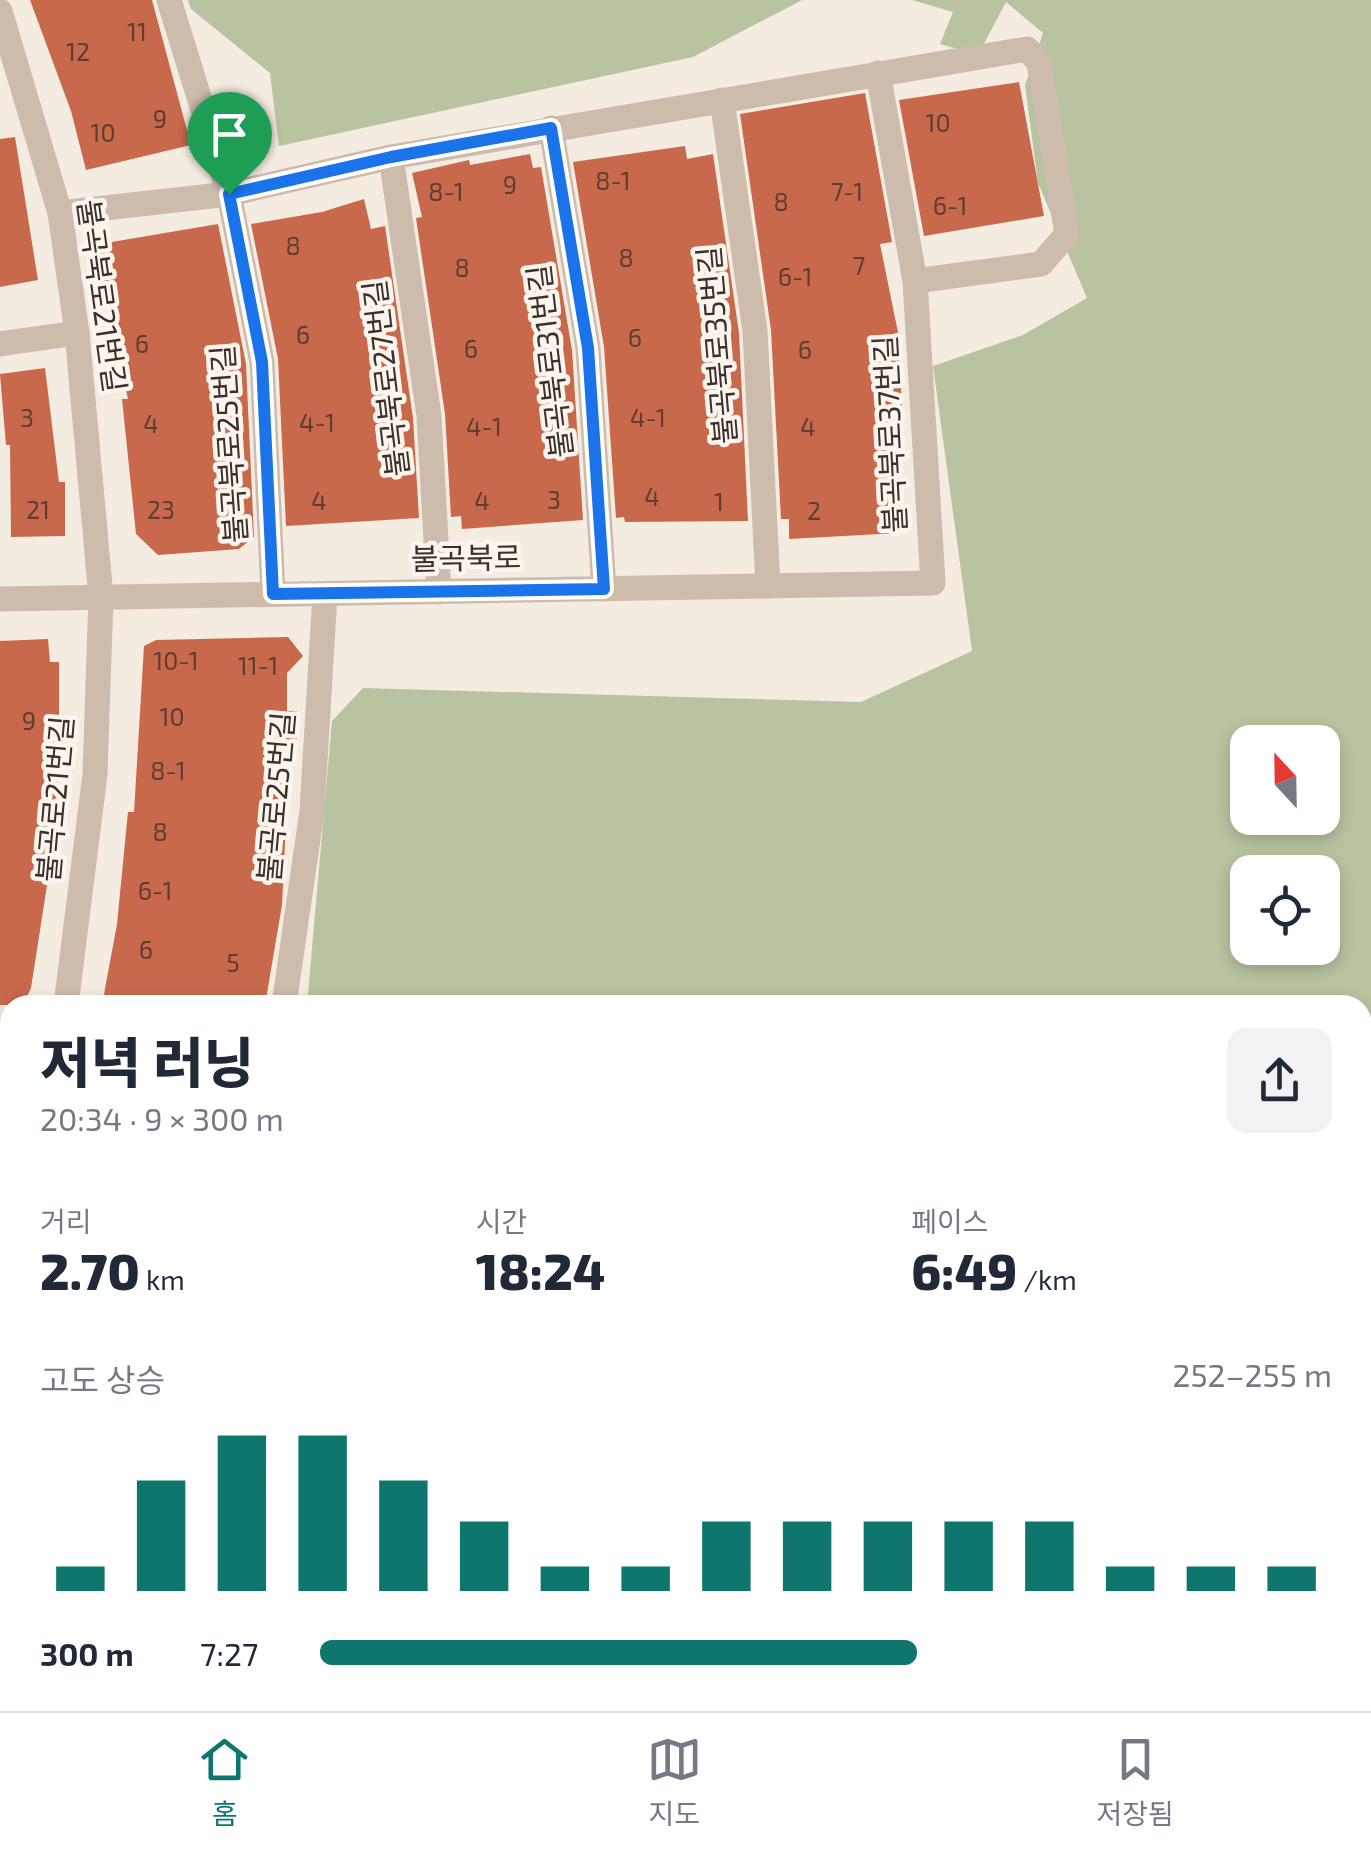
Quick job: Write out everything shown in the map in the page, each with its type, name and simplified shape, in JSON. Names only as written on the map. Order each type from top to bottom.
[{"type":"street","name":"불곡북로25번길","points":[[169,0],[229,194],[262,362],[273,594]]},
{"type":"street","name":"불곡북로21번길","points":[[0,11],[26,86],[60,213],[77,333],[101,598]]},
{"type":"street","points":[[60,213],[229,194],[391,157],[1027,49],[1039,63],[1067,234],[1041,264],[915,281]]},
{"type":"street","name":"불곡북로37번길","points":[[878,72],[915,281],[933,583]]},
{"type":"street","points":[[0,93],[26,86]]},
{"type":"street","name":"불곡북로35번길","points":[[722,100],[755,331],[768,586]]},
{"type":"street","name":"불곡북로31번길","points":[[551,128],[588,348],[604,589]]},
{"type":"street","name":"불곡북로27번길","points":[[391,157],[429,416],[439,592]]},
{"type":"street","points":[[0,344],[77,333]]},
{"type":"street","name":"불곡북로","points":[[0,599],[933,583]]},
{"type":"street","name":"불곡로25번길","points":[[285,995],[312,810],[325,594]]},
{"type":"street","name":"불곡로21번길","points":[[67,995],[94,774],[101,598]]},
{"type":"green space","points":[[188,0],[802,0],[693,57],[279,146],[270,73],[191,9]]},
{"type":"green space","points":[[912,0],[1371,0],[1371,995],[308,995],[332,721],[363,688],[861,702],[972,651],[933,366],[1023,335],[1087,298],[1038,183],[1025,85],[1043,33],[1006,2],[978,55],[940,44],[953,12]]},
{"type":"building","points":[[30,0],[152,0],[191,145],[86,170],[71,111]]},
{"type":"building","points":[[1019,82],[1044,216],[924,236],[899,100]]},
{"type":"building","points":[[865,93],[892,242],[880,244],[903,357],[899,358],[904,436],[899,437],[901,518],[898,533],[789,539],[789,519],[781,519],[771,330],[740,114]]},
{"type":"building","points":[[15,137],[38,280],[0,287],[0,139]]},
{"type":"building","points":[[685,146],[687,159],[713,154],[739,333],[748,521],[625,522],[624,517],[616,518],[604,347],[573,162]]},
{"type":"building","points":[[530,154],[533,168],[541,167],[572,350],[583,520],[462,529],[461,516],[451,517],[445,414],[416,218],[422,217],[412,173],[469,160],[470,165]]},
{"type":"building","points":[[364,199],[371,229],[385,226],[413,418],[419,518],[286,526],[278,359],[251,224],[322,212]]},
{"type":"building","points":[[218,224],[246,364],[254,537],[239,549],[158,555],[136,534],[122,399],[128,399],[94,245]]},
{"type":"building","points":[[45,368],[59,482],[65,482],[65,536],[11,537],[10,445],[6,445],[0,374]]},
{"type":"building","points":[[288,637],[303,656],[287,673],[287,711],[297,711],[297,739],[290,739],[282,905],[267,995],[104,995],[117,924],[128,812],[134,812],[144,646],[156,640]]},
{"type":"building","points":[[48,639],[50,662],[59,662],[59,760],[50,866],[28,995],[0,995],[0,641]]},
{"type":"route","points":[[551,128],[588,348],[604,589],[273,594],[262,362],[229,194],[391,157],[551,128]]}]
